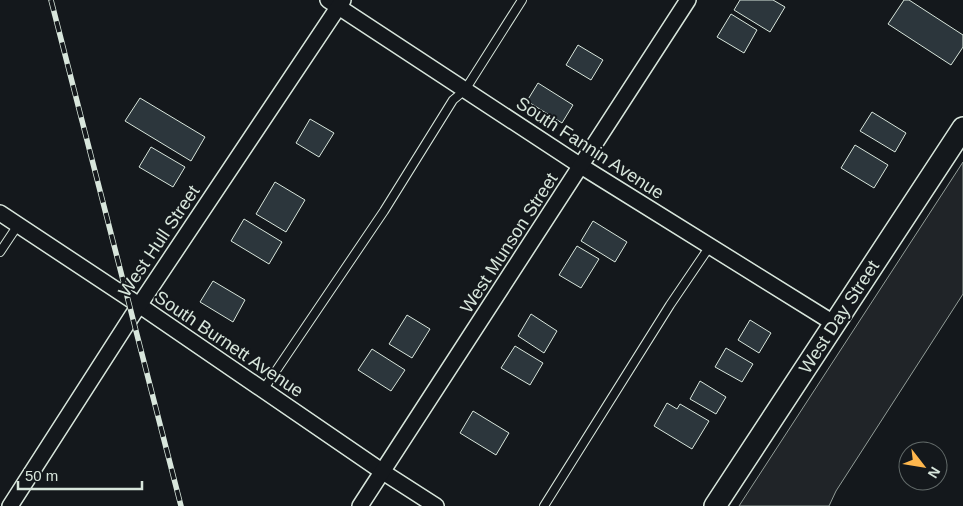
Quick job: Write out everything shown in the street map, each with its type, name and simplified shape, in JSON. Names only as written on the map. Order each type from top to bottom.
[{"type":"street","name":"West Munson Street","points":[[360,506],[688,0]]},
{"type":"street","name":"South Fannin Avenue","points":[[337,2],[465,90],[581,166],[835,324]]},
{"type":"street","name":"West Hull Street","points":[[10,506],[337,2]]},
{"type":"street","name":"West Day Street","points":[[715,506],[963,128]]},
{"type":"street","name":"South Burnett Avenue","points":[[0,213],[436,506]]},
{"type":"lane","points":[[263,390],[384,211],[453,100],[465,90],[522,0]]},
{"type":"lane","points":[[0,252],[18,225]]},
{"type":"lane","points":[[544,506],[670,305],[710,246]]},
{"type":"shaded area","points":[[963,162],[963,294],[836,491],[829,506],[739,506]]},
{"type":"building","points":[[740,0],[773,0],[785,7],[770,32],[734,10]]},
{"type":"building","points":[[904,0],[909,0],[963,35],[963,47],[951,65],[888,24]]},
{"type":"building","points":[[731,14],[757,30],[744,53],[717,37]]},
{"type":"building","points":[[578,45],[603,60],[591,80],[566,65]]},
{"type":"building","points":[[538,83],[573,105],[562,123],[527,101]]},
{"type":"building","points":[[140,98],[205,137],[191,161],[125,121]]},
{"type":"building","points":[[872,112],[906,133],[895,152],[860,131]]},
{"type":"building","points":[[310,119],[334,133],[319,157],[296,143]]},
{"type":"building","points":[[855,145],[888,165],[874,188],[841,168]]},
{"type":"building","points":[[151,147],[185,167],[173,187],[139,167]]},
{"type":"building","points":[[275,182],[305,200],[286,232],[256,214]]},
{"type":"building","points":[[244,219],[282,242],[269,264],[231,241]]},
{"type":"building","points":[[593,221],[627,242],[615,262],[581,241]]},
{"type":"building","points":[[577,246],[599,259],[581,288],[559,275]]},
{"type":"building","points":[[213,281],[245,300],[233,322],[200,302]]},
{"type":"building","points":[[531,314],[557,331],[544,353],[518,336]]},
{"type":"building","points":[[407,315],[430,329],[412,358],[389,344]]},
{"type":"building","points":[[750,320],[771,333],[759,353],[738,340]]},
{"type":"building","points":[[515,346],[543,363],[530,385],[501,368]]},
{"type":"building","points":[[726,348],[753,364],[742,382],[715,367]]},
{"type":"building","points":[[372,349],[405,370],[391,391],[358,370]]},
{"type":"building","points":[[700,381],[726,397],[716,414],[690,399]]},
{"type":"building","points":[[667,403],[677,409],[680,404],[709,421],[692,449],[654,426]]},
{"type":"building","points":[[473,411],[509,433],[496,455],[460,433]]},
{"type":"railway","points":[[51,0],[181,506]]}]
